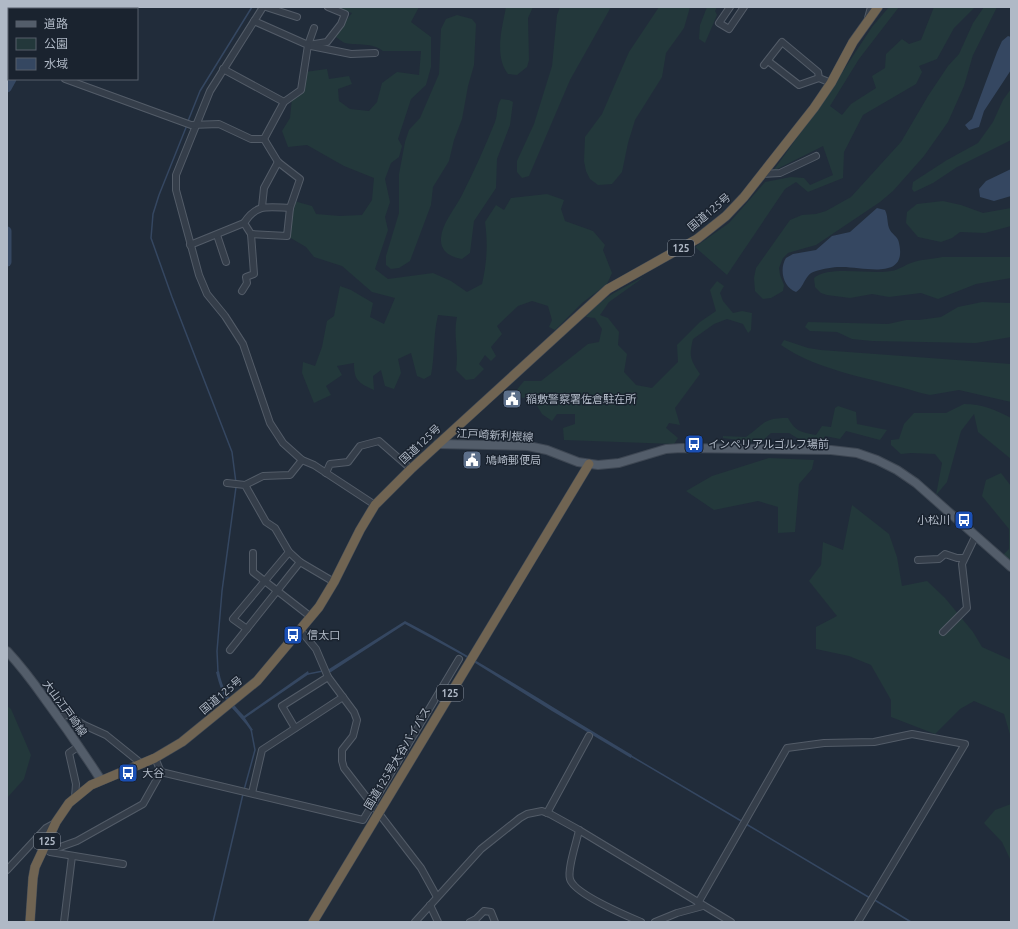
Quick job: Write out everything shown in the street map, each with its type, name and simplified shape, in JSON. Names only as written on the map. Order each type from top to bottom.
[{"type":"highway","name":"国道125号","points":[[30,922],[33,878],[46,851],[56,822],[75,797],[101,780],[155,758],[182,742],[228,706],[264,674],[301,631],[334,582],[360,530],[375,505],[411,469],[608,289],[697,239],[734,208],[814,108],[831,83],[853,42],[878,7]]},
{"type":"highway","name":"国道125号大谷バイパス","points":[[313,922],[375,809],[589,464]]},
{"type":"main road","name":"江戸崎新利根線","points":[[438,444],[528,446],[547,450],[589,464],[619,464],[666,449],[681,448],[845,451],[877,460],[897,470],[934,499],[1011,568]]},
{"type":"main road","name":"大山江戸崎線","points":[[7,651],[26,673],[79,746],[101,780]]},
{"type":"street","points":[[263,7],[210,91],[193,125],[176,175],[176,190],[199,275],[208,294],[225,316],[243,344],[270,423],[283,443],[302,460],[326,473],[375,505]]},
{"type":"street","points":[[266,7],[297,17]]},
{"type":"street","points":[[308,45],[327,42],[341,24],[345,14],[328,7]]},
{"type":"street","points":[[730,7],[719,23],[729,29],[744,7]]},
{"type":"street","points":[[868,20],[871,7]]},
{"type":"street","points":[[254,22],[308,45],[351,54],[375,54]]},
{"type":"street","points":[[264,139],[284,102],[301,90],[308,45],[314,28]]},
{"type":"street","points":[[819,78],[818,72],[782,42],[766,63],[799,85],[819,78],[831,83]]},
{"type":"street","points":[[224,69],[284,102]]},
{"type":"street","points":[[68,80],[193,125],[219,124],[251,139],[264,139]]},
{"type":"street","points":[[251,234],[287,236],[290,208],[300,179],[278,162],[264,139]]},
{"type":"street","points":[[762,174],[780,173],[816,156]]},
{"type":"street","points":[[262,207],[264,188],[278,162]]},
{"type":"street","points":[[190,245],[244,223],[250,213],[262,207],[290,208]]},
{"type":"street","points":[[242,291],[247,283],[246,277],[254,274],[251,234],[244,223]]},
{"type":"street","points":[[217,235],[226,262]]},
{"type":"street","points":[[326,473],[330,464],[348,462],[360,446],[379,441],[411,469]]},
{"type":"street","points":[[226,483],[245,485],[263,476],[290,475],[302,460]]},
{"type":"street","points":[[245,485],[266,522],[275,528],[289,552],[300,562],[334,582]]},
{"type":"street","points":[[943,632],[967,608],[962,564],[975,537]]},
{"type":"street","points":[[247,629],[233,619],[289,552]]},
{"type":"street","points":[[254,553],[253,572],[311,617]]},
{"type":"street","points":[[918,560],[939,559],[945,554],[957,558],[964,558]]},
{"type":"street","points":[[230,650],[300,562]]},
{"type":"street","points":[[301,631],[316,649],[328,677],[343,697],[357,720],[353,736],[342,750],[342,761],[352,780],[421,868],[436,897]]},
{"type":"street","points":[[161,772],[363,820],[375,809],[459,659]]},
{"type":"street","points":[[295,728],[282,706],[328,677]]},
{"type":"street","points":[[251,793],[262,750],[343,697]]},
{"type":"street","points":[[60,720],[66,714],[84,725],[106,735],[142,764]]},
{"type":"street","points":[[655,922],[701,905],[787,748],[817,744],[874,742],[912,734],[965,744],[858,922]]},
{"type":"street","points":[[547,813],[589,736]]},
{"type":"street","points":[[75,797],[74,771],[69,753],[79,746]]},
{"type":"street","points":[[155,758],[161,772]]},
{"type":"street","points":[[46,851],[77,841],[144,804],[161,772]]},
{"type":"street","points":[[415,922],[436,897],[481,850],[520,818],[528,814],[542,811],[579,830],[731,922]]},
{"type":"street","points":[[7,870],[46,828],[56,822]]},
{"type":"street","points":[[579,830],[570,879],[590,897],[641,922]]},
{"type":"street","points":[[46,851],[123,864]]},
{"type":"street","points":[[64,922],[72,856]]},
{"type":"street","points":[[430,905],[438,922]]},
{"type":"street","points":[[470,922],[476,920],[484,911],[491,912],[495,922]]},
{"type":"green space","points":[[334,7],[419,7],[411,22],[431,37],[431,67],[426,85],[411,99],[398,139],[402,146],[399,157],[391,163],[385,179],[390,202],[385,217],[388,230],[375,269],[388,279],[433,273],[451,281],[467,292],[482,284],[486,253],[485,222],[496,205],[504,210],[511,198],[547,194],[564,200],[561,209],[565,221],[593,231],[605,245],[603,250],[612,273],[607,284],[582,303],[555,330],[549,327],[552,320],[548,306],[532,301],[518,306],[497,326],[502,334],[491,347],[496,356],[491,361],[485,355],[479,364],[484,369],[474,379],[466,380],[456,370],[457,317],[438,315],[435,330],[431,375],[424,379],[417,376],[411,353],[398,359],[401,373],[394,389],[385,386],[381,370],[373,376],[374,390],[358,380],[355,373],[354,363],[337,366],[342,375],[326,386],[331,395],[314,403],[302,373],[303,362],[315,366],[322,347],[327,321],[334,316],[340,286],[351,290],[373,303],[370,317],[384,324],[395,298],[372,292],[342,266],[314,257],[306,247],[289,237],[294,201],[312,206],[316,214],[340,216],[362,215],[372,200],[374,178],[344,166],[307,145],[288,147],[282,131],[290,118],[292,98],[303,91],[305,72],[327,69],[329,79],[349,76],[352,84],[338,89],[339,101],[350,109],[369,111],[377,102],[382,83],[397,72],[419,75],[421,51],[383,51],[370,45],[345,43],[334,36],[352,13]]},
{"type":"green space","points":[[506,7],[533,7],[528,18],[529,60],[527,67],[517,75],[508,74],[501,59],[500,42]]},
{"type":"green space","points":[[560,7],[611,7],[570,80],[529,176],[522,178],[517,172],[517,161],[534,124],[552,66],[557,15]]},
{"type":"green space","points":[[659,7],[690,7],[684,28],[666,53],[662,77],[635,120],[628,143],[622,172],[612,184],[598,185],[590,179],[586,171],[584,161],[585,137],[602,114],[629,52]]},
{"type":"green space","points":[[707,7],[717,7],[715,11],[717,15],[705,43],[699,39],[700,25]]},
{"type":"green space","points":[[889,7],[899,7],[859,59],[830,106],[842,115],[851,104],[876,88],[872,76],[885,68],[886,54],[902,39],[909,44],[921,40],[934,7],[975,7],[954,28],[937,59],[919,66],[922,72],[916,84],[863,115],[844,152],[843,178],[808,192],[796,182],[785,189],[727,275],[695,247],[729,223],[765,182],[791,177],[804,178],[810,185],[833,175],[823,146],[773,171],[822,103],[872,27]]},
{"type":"green space","points":[[984,7],[997,7],[973,55],[964,86],[948,122],[924,156],[893,191],[880,202],[816,245],[788,253],[783,258],[779,268],[784,285],[783,291],[771,298],[763,299],[755,291],[754,278],[756,268],[790,220],[802,215],[816,214],[826,211],[851,197],[901,142],[928,96],[948,66],[959,54],[973,23]]},
{"type":"green space","points":[[457,15],[472,19],[476,24],[474,65],[468,86],[462,119],[454,140],[449,161],[433,187],[431,205],[410,261],[399,268],[391,269],[386,265],[386,256],[399,213],[399,174],[405,142],[409,130],[420,118],[439,74],[441,29],[446,19]]},
{"type":"green space","points":[[1011,89],[1011,140],[957,167],[933,183],[914,192],[912,189],[913,182],[947,160],[978,143],[993,122],[1003,100]]},
{"type":"green space","points":[[501,99],[513,102],[510,125],[497,159],[496,188],[474,221],[470,253],[462,259],[458,258],[447,253],[442,247],[442,232],[446,221],[462,195],[483,150],[495,122],[498,105]]},
{"type":"green space","points":[[943,201],[961,205],[983,213],[1011,208],[1011,226],[985,233],[960,232],[952,238],[941,242],[918,237],[906,223],[907,212],[917,204]]},
{"type":"green space","points":[[942,257],[1011,257],[1011,278],[976,284],[938,299],[921,293],[889,297],[872,294],[850,298],[827,295],[821,293],[815,287],[814,278],[821,274],[840,271],[891,271],[917,261]]},
{"type":"green space","points":[[644,277],[609,302],[600,315],[608,318],[619,332],[618,345],[627,354],[624,372],[636,385],[652,388],[678,362],[677,345],[700,322],[716,311],[710,290],[717,281],[724,286],[720,293],[723,301],[733,313],[742,311],[752,313],[751,330],[748,333],[743,324],[727,319],[714,324],[693,339],[691,357],[700,374],[675,408],[680,425],[669,423],[666,428],[678,438],[674,444],[564,440],[563,428],[575,424],[575,414],[557,414],[552,421],[542,414],[531,396],[522,398],[515,392],[524,381],[541,381],[588,344],[599,342],[602,329],[595,318],[586,317],[605,299],[620,289]]},
{"type":"green space","points":[[982,302],[1011,303],[1011,337],[976,343],[872,341],[852,339],[837,332],[810,331],[805,327],[808,322],[888,324],[906,320],[941,317],[958,307]]},
{"type":"green space","points":[[784,340],[808,348],[821,350],[1011,364],[1011,402],[959,390],[930,395],[849,374],[813,362],[796,354],[781,345]]},
{"type":"green space","points":[[964,404],[989,408],[1011,418],[1011,459],[978,432],[974,414],[961,431],[947,482],[936,495],[942,463],[935,454],[901,454],[891,445],[891,440],[899,439],[904,424],[914,413],[946,413]]},
{"type":"green space","points":[[838,406],[856,412],[857,424],[887,430],[880,440],[846,431],[840,439],[825,436],[819,445],[802,441],[789,433],[771,433],[760,443],[723,438],[723,436],[746,437],[764,423],[780,418],[788,418],[799,431],[816,435],[822,426],[831,427],[835,408]]},
{"type":"green space","points":[[769,458],[814,460],[812,469],[799,484],[795,532],[778,533],[778,507],[758,501],[714,510],[686,491],[712,476]]},
{"type":"green space","points":[[1001,473],[1011,486],[1011,560],[1003,555],[1009,549],[1009,529],[982,496],[986,480]]},
{"type":"green space","points":[[852,505],[889,534],[897,557],[902,586],[927,581],[945,598],[973,632],[982,647],[1011,660],[1011,738],[1004,714],[974,701],[960,709],[935,734],[891,717],[891,700],[871,665],[849,656],[816,649],[816,627],[837,616],[809,581],[821,565],[823,542],[843,550]]},
{"type":"green space","points":[[7,706],[11,709],[31,755],[24,779],[7,798]]},
{"type":"green space","points":[[1011,804],[1011,861],[1002,842],[984,823],[995,810]]},
{"type":"water","points":[[1008,36],[1011,37],[1011,70],[984,111],[979,127],[969,130],[965,125],[972,119],[997,52],[1002,41]]},
{"type":"water","points":[[1011,169],[1011,196],[994,201],[980,197],[979,189],[986,181]]},
{"type":"water","points":[[877,208],[885,210],[889,228],[899,243],[900,255],[897,263],[890,267],[881,269],[834,267],[812,273],[796,292],[788,286],[785,282],[783,272],[786,258],[793,254],[816,250],[832,236],[850,232]]},
{"type":"water","points":[[405,621],[517,685],[632,755],[631,758],[464,656],[405,624],[331,672],[322,673],[322,670],[329,669]]},
{"type":"water","points":[[219,671],[222,684],[228,695],[244,716],[308,671],[309,674],[245,718],[253,730],[251,731],[226,699],[216,672]]},
{"type":"waterway","points":[[188,121],[200,91],[252,7]]},
{"type":"waterway","points":[[7,88],[11,80]]},
{"type":"waterway","points":[[187,125],[159,195],[153,214],[151,238],[172,297],[232,452],[236,483]]},
{"type":"waterway","points":[[7,231],[7,262]]},
{"type":"waterway","points":[[218,672],[217,651],[222,591],[236,487]]},
{"type":"waterway","points":[[308,674],[323,671]]},
{"type":"waterway","points":[[244,790],[255,750],[251,729]]},
{"type":"waterway","points":[[631,756],[743,822]]},
{"type":"waterway","points":[[213,922],[243,794]]},
{"type":"waterway","points":[[746,824],[870,898]]},
{"type":"waterway","points":[[873,899],[911,922]]},
{"type":"place","name":"稲敷警察署佐倉駐在所","points":[[512,399]]},
{"type":"place","name":"インペリアルゴルフ場前","points":[[694,444]]},
{"type":"place","name":"鳩崎郵便局","points":[[472,460]]},
{"type":"place","name":"小松川","points":[[964,520]]},
{"type":"place","name":"信太口","points":[[293,635]]},
{"type":"place","name":"大谷","points":[[128,773]]}]
